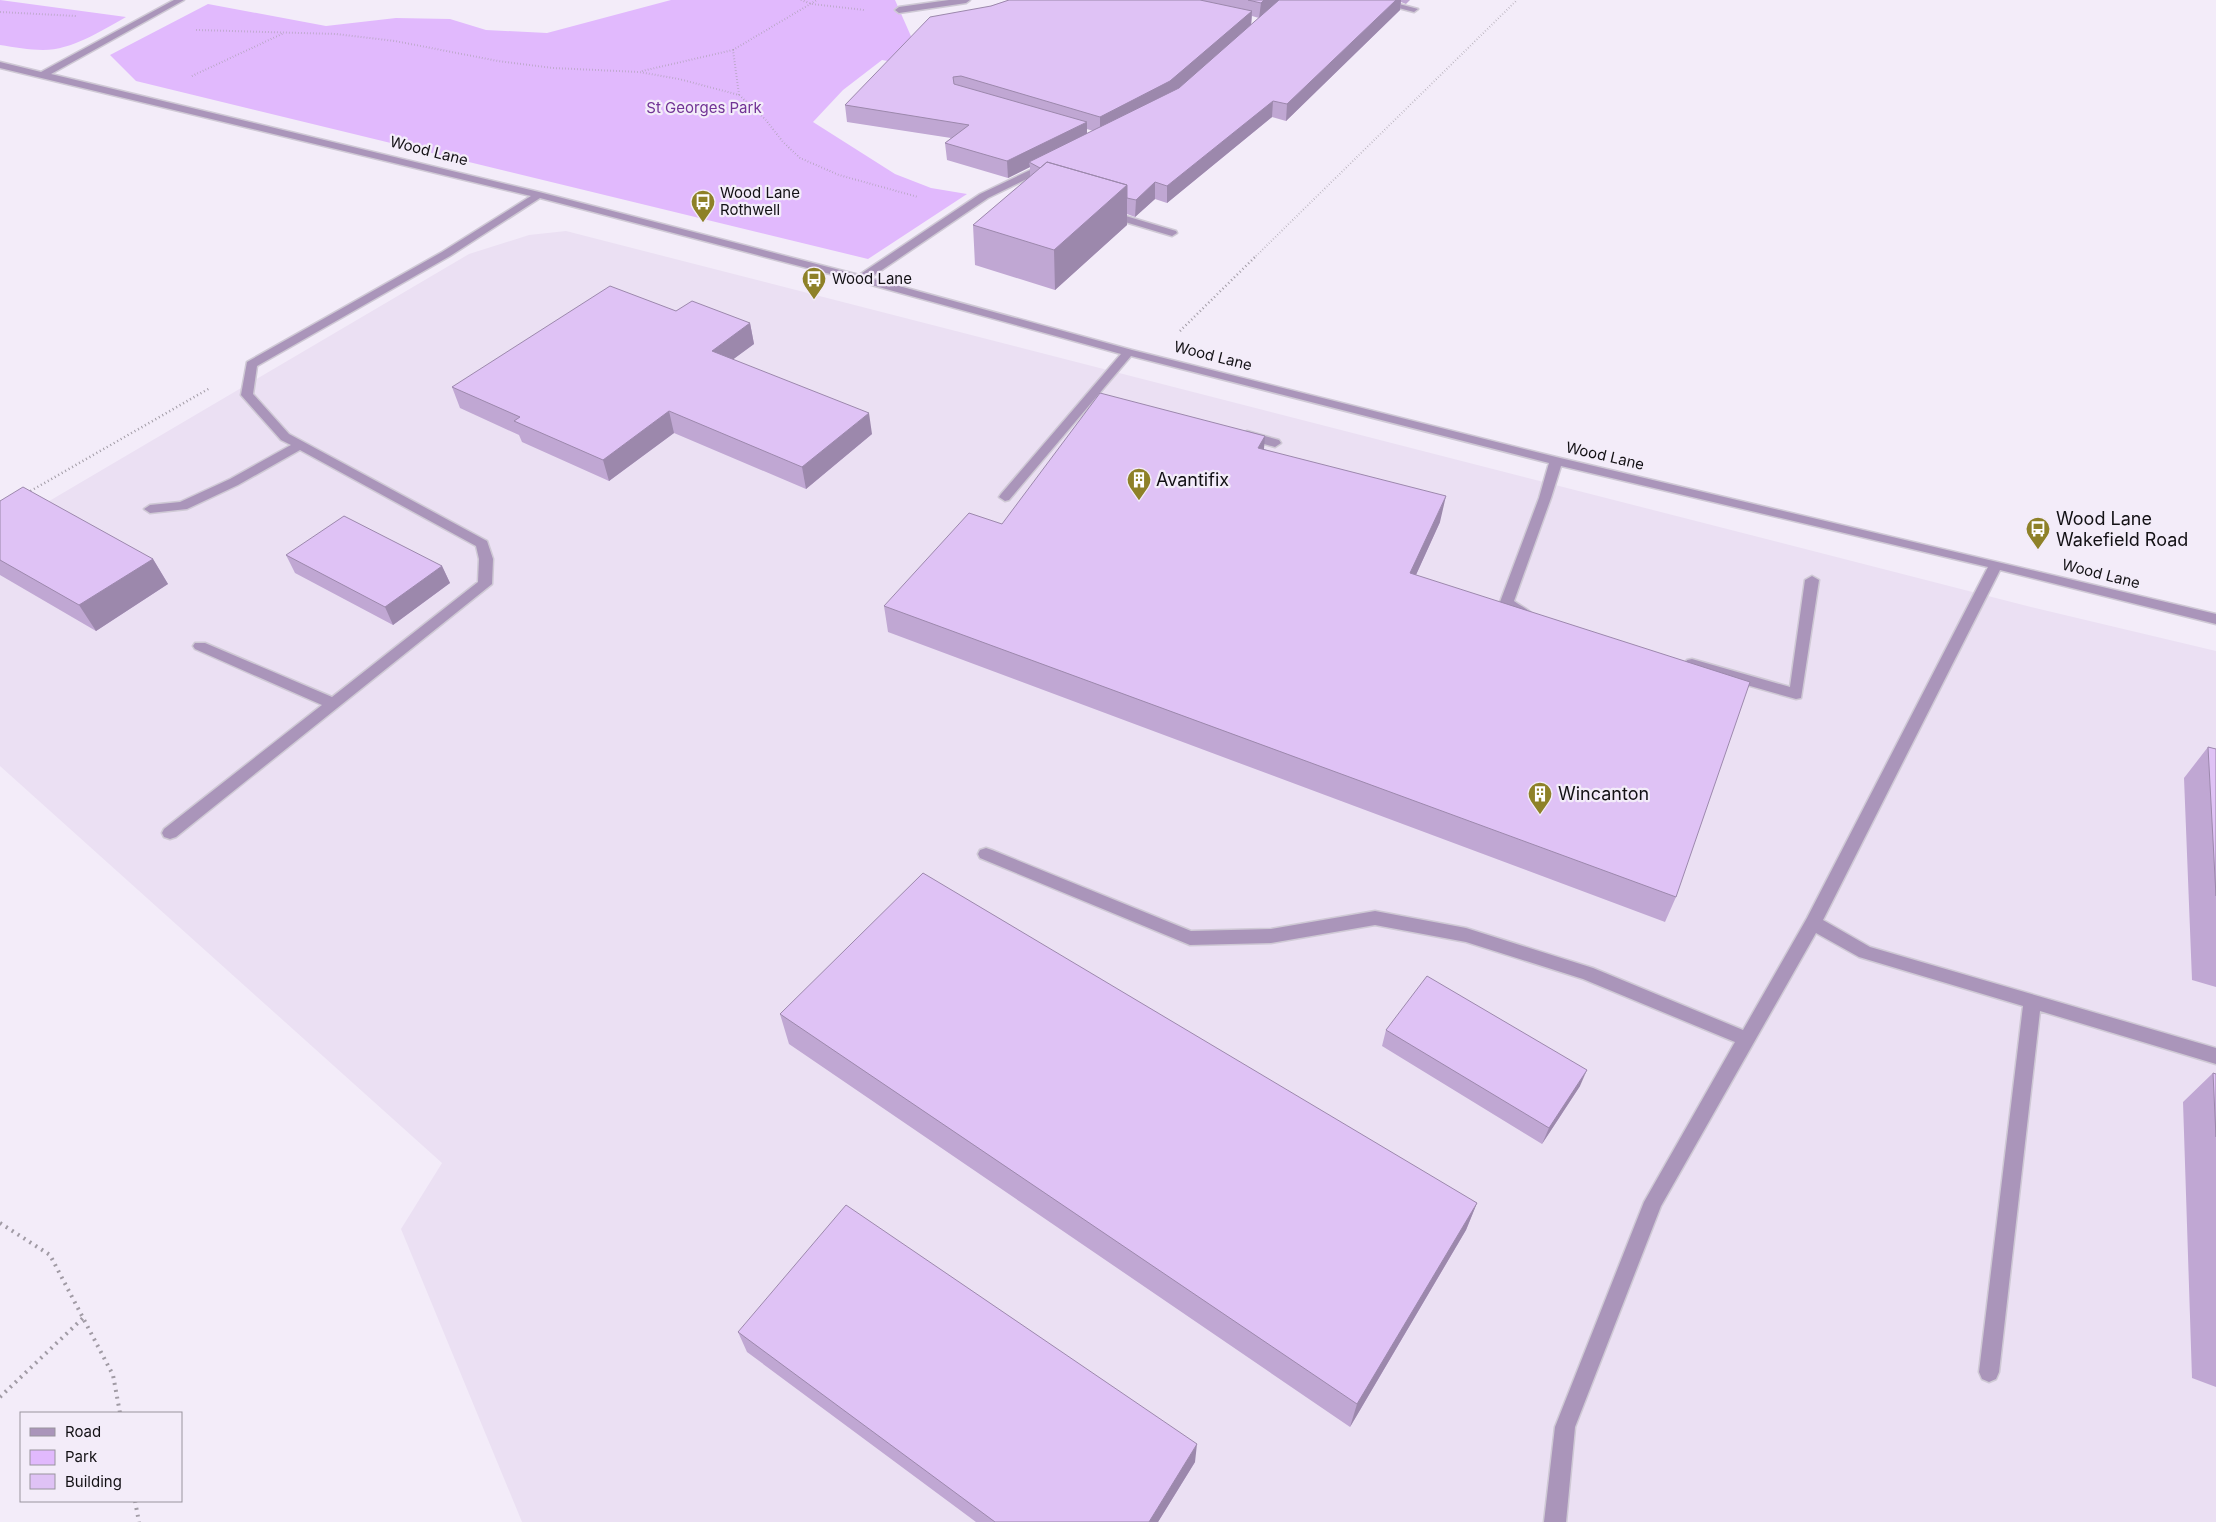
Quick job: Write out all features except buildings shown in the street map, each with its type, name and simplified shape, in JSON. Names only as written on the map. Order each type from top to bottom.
[{"type":"street","points":[[43,75],[180,0]]},
{"type":"street","points":[[899,10],[966,0]]},
{"type":"street","points":[[1372,0],[1414,9]]},
{"type":"street","name":"Wood Lane","points":[[0,65],[539,195],[861,278],[1128,352],[1556,461],[2216,619]]},
{"type":"street","points":[[861,278],[984,196],[1023,181],[1060,159]]},
{"type":"street","points":[[170,833],[485,584],[486,559],[482,544],[285,437],[247,395],[251,364],[446,254],[539,195]]},
{"type":"street","points":[[1098,211],[1172,233]]},
{"type":"street","points":[[1005,497],[1098,394],[1128,352]]},
{"type":"street","points":[[1237,432],[1275,443]]},
{"type":"street","points":[[150,509],[182,506],[234,482],[300,445]]},
{"type":"street","points":[[1544,621],[1518,612],[1507,602],[1556,461]]},
{"type":"street","points":[[1555,1522],[1565,1427],[1653,1202],[1813,923],[1996,565]]},
{"type":"street","points":[[1675,659],[1796,694],[1812,580]]},
{"type":"street","points":[[200,646],[333,704]]},
{"type":"street","points":[[986,854],[1190,938],[1271,936],[1375,918],[1466,936],[1587,973],[1746,1039]]},
{"type":"street","points":[[1813,923],[1865,952],[2216,1056]]},
{"type":"street","points":[[1989,1372],[2032,1003]]},
{"type":"path","points":[[801,0],[812,4],[851,10],[899,10]]},
{"type":"path","points":[[640,72],[733,50],[817,0]]},
{"type":"path","points":[[1153,358],[1516,0]]},
{"type":"path","points":[[0,12],[141,22],[169,28],[336,34],[498,61],[553,68],[640,72],[678,79],[739,94],[766,119],[783,142],[800,158],[838,175],[965,209]]},
{"type":"path","points":[[143,99],[287,32]]},
{"type":"path","points":[[733,50],[739,94]]},
{"type":"path","points":[[26,493],[251,364]]},
{"type":"path","points":[[0,1223],[50,1255],[113,1375],[120,1412]]},
{"type":"path","points":[[0,1396],[83,1318]]},
{"type":"path","points":[[135,1502],[139,1522]]},
{"type":"shaded area","points":[[566,231],[2027,606],[2216,651],[2216,1522],[522,1522],[401,1229],[442,1163],[0,766],[0,530],[469,254],[529,235]]},
{"type":"green space","points":[[0,0],[126,17],[86,39],[65,47],[43,50],[22,48],[0,45]]},
{"type":"green space","name":"St Georges Park","points":[[671,0],[895,0],[925,68],[882,60],[843,90],[813,122],[895,174],[931,188],[967,194],[868,259],[136,81],[110,55],[208,4],[326,26],[396,18],[450,19],[486,30],[547,33]]},
{"type":"place","name":"Wood Lane Rothwell","points":[[703,223]]},
{"type":"place","name":"Wood Lane","points":[[814,300]]},
{"type":"place","name":"Avantifix","points":[[1139,501]]},
{"type":"place","name":"Wood Lane Wakefield Road","points":[[2038,550]]},
{"type":"place","name":"Wincanton","points":[[1540,815]]}]
